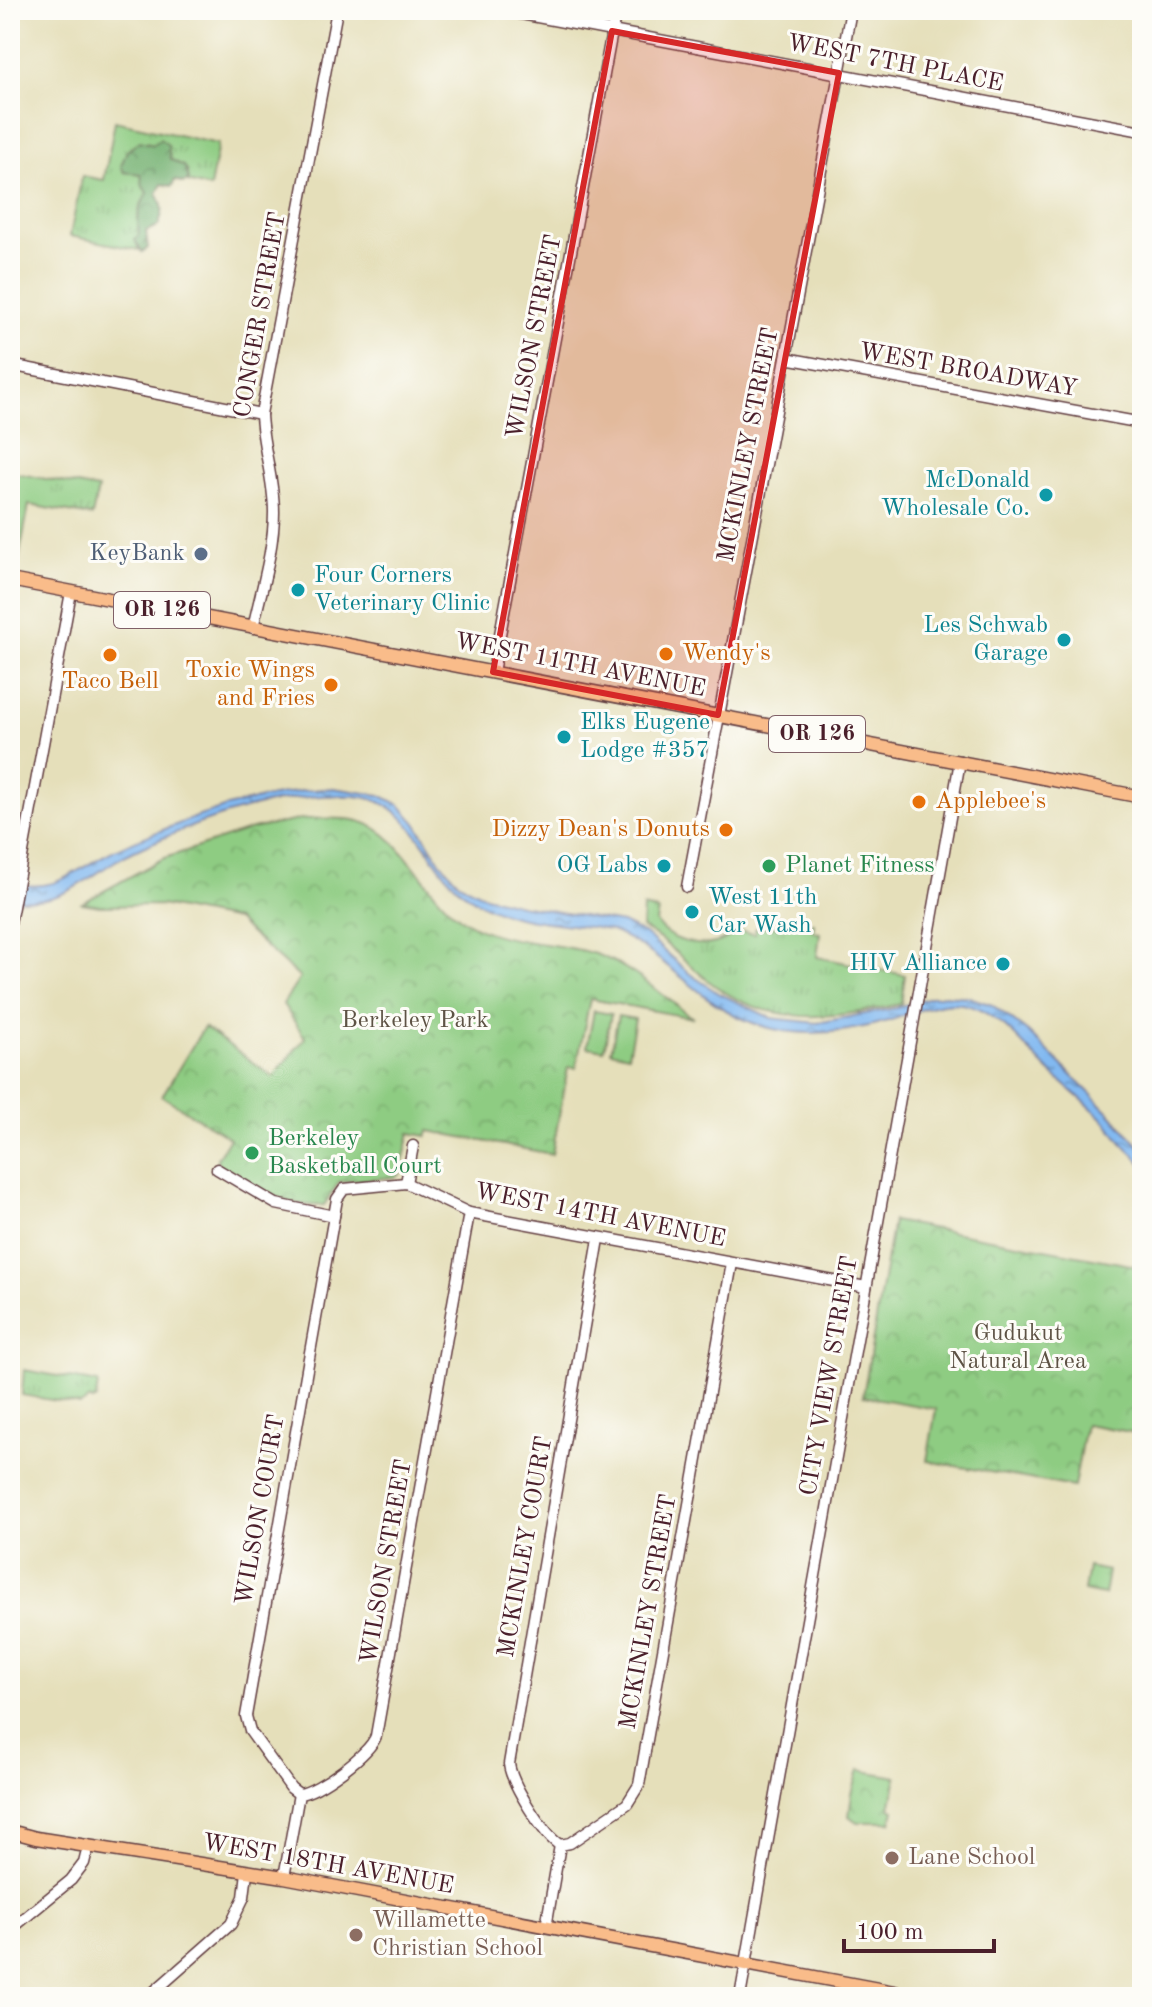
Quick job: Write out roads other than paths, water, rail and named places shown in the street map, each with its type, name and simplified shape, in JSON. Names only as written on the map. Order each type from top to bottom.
[{"type":"main road","name":"WEST 11TH AVENUE","points":[[10,580],[1142,797]]},
{"type":"main road","name":"WEST 18TH AVENUE","points":[[10,1831],[88,1847],[284,1877],[921,1997]]},
{"type":"street","name":"CONGER STREET","points":[[253,628],[274,529],[274,500],[261,434],[261,414],[337,10]]},
{"type":"street","name":"WEST 7TH PLACE","points":[[500,10],[1142,131]]},
{"type":"street","name":"WILSON STREET","points":[[493,672],[616,10]]},
{"type":"street","name":"MCKINLEY STREET","points":[[687,887],[851,10]]},
{"type":"street","name":"WEST BROADWAY","points":[[786,358],[1142,423]]},
{"type":"street","points":[[10,365],[261,414]]},
{"type":"street","points":[[10,923],[71,592]]},
{"type":"street","name":"CITY VIEW STREET","points":[[740,1997],[960,761]]},
{"type":"street","points":[[217,1169],[276,1204],[334,1216],[337,1199],[344,1189],[406,1183],[413,1146]]},
{"type":"street","name":"WEST 14TH AVENUE","points":[[406,1183],[469,1213],[866,1287]]},
{"type":"street","name":"WILSON STREET","points":[[299,1794],[311,1790],[364,1754],[376,1736],[469,1213]]},
{"type":"street","name":"WILSON COURT","points":[[299,1794],[291,1788],[250,1731],[246,1716],[334,1216]]},
{"type":"street","name":"MCKINLEY COURT","points":[[560,1845],[551,1837],[513,1781],[509,1764],[599,1239]]},
{"type":"street","name":"MCKINLEY STREET","points":[[560,1845],[570,1843],[627,1804],[639,1785],[732,1263]]},
{"type":"street","points":[[284,1877],[299,1794]]},
{"type":"street","points":[[546,1927],[560,1845]]},
{"type":"street","points":[[10,1930],[71,1880],[84,1863],[88,1847]]},
{"type":"street","points":[[148,1997],[231,1924],[244,1897],[247,1872]]},
{"type":"water","points":[[333,788],[380,795],[400,805],[459,883],[485,896],[520,905],[622,923],[645,934],[690,974],[718,993],[771,1018],[817,1023],[945,995],[969,997],[992,1005],[1028,1032],[1109,1112],[1142,1149],[1142,1164],[1098,1114],[1004,1026],[982,1011],[949,1003],[870,1026],[833,1032],[796,1032],[759,1025],[724,1009],[646,950],[611,931],[521,918],[480,903],[452,882],[406,821],[375,800],[328,796],[251,808],[200,823],[143,847],[55,896],[41,900],[10,898],[10,884],[40,885],[61,880],[121,847],[212,812],[272,796]]},
{"type":"place","name":"McDonald Wholesale Co.","points":[[1046,495]]},
{"type":"place","name":"KeyBank","points":[[201,554]]},
{"type":"place","name":"Four Corners Veterinary Clinic","points":[[298,590]]},
{"type":"place","name":"Les Schwab Garage","points":[[1064,640]]},
{"type":"place","name":"Wendy's","points":[[666,654]]},
{"type":"place","name":"Taco Bell","points":[[110,655]]},
{"type":"place","name":"Toxic Wings and Fries","points":[[331,685]]},
{"type":"place","name":"Elks Eugene Lodge #357","points":[[564,737]]},
{"type":"place","name":"Applebee's","points":[[919,802]]},
{"type":"place","name":"Dizzy Dean's Donuts","points":[[726,830]]},
{"type":"place","name":"OG Labs","points":[[664,866]]},
{"type":"place","name":"Planet Fitness","points":[[769,866]]},
{"type":"place","name":"West 11th Car Wash","points":[[692,912]]},
{"type":"place","name":"HIV Alliance","points":[[1003,964]]},
{"type":"place","name":"Berkeley Basketball Court","points":[[252,1153]]},
{"type":"place","name":"Lane School","points":[[892,1858]]},
{"type":"place","name":"Willamette Christian School","points":[[356,1935]]},
{"type":"park label","name":"Berkeley Park","points":[[415,1021]]},
{"type":"park label","name":"Gudukut Natural Area","points":[[1018,1348]]}]
